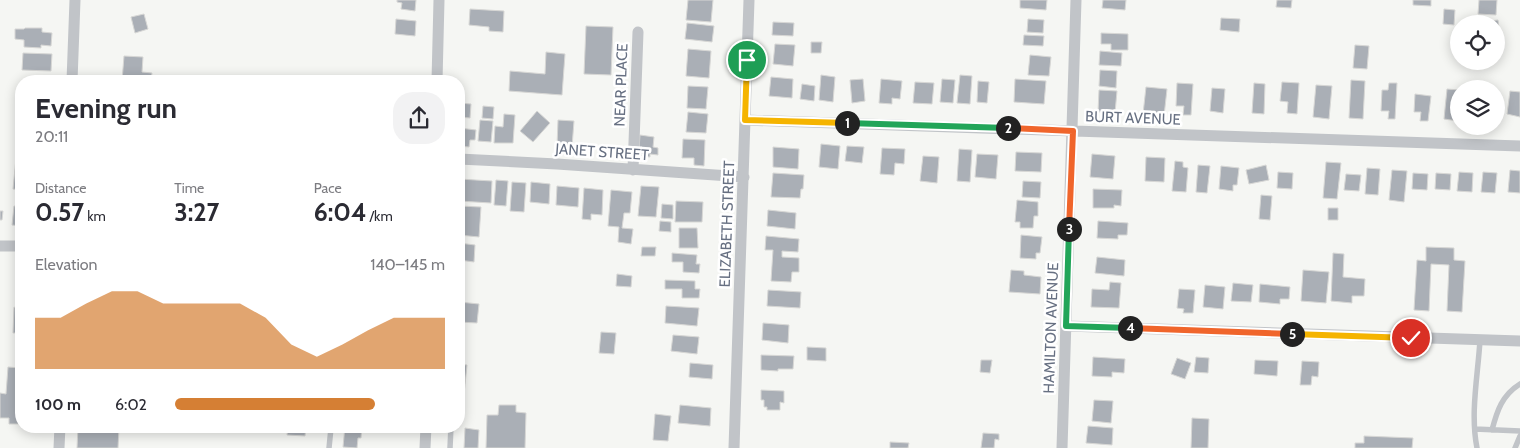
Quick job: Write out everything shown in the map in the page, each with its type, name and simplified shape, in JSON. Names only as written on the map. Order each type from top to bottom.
[{"type":"street","points":[[72,75],[75,0]]},
{"type":"street","points":[[437,75],[439,0]]},
{"type":"street","name":"ELIZABETH STREET","points":[[734,448],[749,0]]},
{"type":"street","name":"HAMILTON AVENUE","points":[[1062,448],[1076,0]]},
{"type":"street","name":"NEAR PLACE","points":[[633,170],[638,32]]},
{"type":"street","name":"BURT AVENUE","points":[[745,120],[1520,146]]},
{"type":"street","name":"JANET STREET","points":[[465,158],[744,178]]},
{"type":"street","points":[[0,246],[15,246]]},
{"type":"street","points":[[1066,326],[1520,341]]},
{"type":"street","points":[[59,448],[60,433]]},
{"type":"street","points":[[425,448],[426,433]]},
{"type":"lane","points":[[1476,448],[1475,429],[1480,340]]},
{"type":"lane","points":[[1492,430],[1497,412],[1503,400],[1509,392],[1520,384]]},
{"type":"lane","points":[[1475,429],[1520,431]]},
{"type":"lane","points":[[329,448],[330,433]]},
{"type":"lane","points":[[450,448],[451,433]]},
{"type":"lane","points":[[1515,448],[1520,436]]},
{"type":"building","points":[[397,0],[416,0],[415,11],[401,9],[402,3],[397,2]]},
{"type":"building","points":[[688,0],[713,0],[711,22],[686,20]]},
{"type":"building","points":[[1020,0],[1047,0],[1046,10],[1020,8]]},
{"type":"building","points":[[1103,0],[1126,0],[1125,10],[1102,8]]},
{"type":"building","points":[[1277,0],[1292,0],[1291,8],[1276,7]]},
{"type":"building","points":[[1413,0],[1431,0],[1431,6],[1413,5]]},
{"type":"building","points":[[1479,0],[1497,0],[1496,15],[1478,14]]},
{"type":"building","points":[[470,9],[504,11],[503,32],[489,31],[489,27],[469,25]]},
{"type":"building","points":[[1444,9],[1455,10],[1455,15],[1450,15],[1450,25],[1443,24]]},
{"type":"building","points":[[144,14],[148,29],[135,33],[131,17]]},
{"type":"building","points":[[1221,18],[1240,19],[1239,32],[1220,30]]},
{"type":"building","points":[[396,19],[416,21],[415,36],[395,34]]},
{"type":"building","points":[[1028,19],[1044,20],[1043,33],[1027,32]]},
{"type":"building","points":[[773,22],[794,23],[793,36],[772,35]]},
{"type":"building","points":[[687,23],[714,26],[712,42],[685,39]]},
{"type":"building","points":[[586,26],[613,27],[611,75],[584,74]]},
{"type":"building","points":[[42,28],[42,32],[52,33],[51,46],[41,45],[41,48],[24,47],[24,40],[15,39],[15,29]]},
{"type":"building","points":[[1101,33],[1128,34],[1128,50],[1111,50],[1111,44],[1101,44]]},
{"type":"building","points":[[1024,35],[1044,36],[1043,46],[1023,45]]},
{"type":"building","points":[[811,42],[822,42],[821,53],[811,53]]},
{"type":"building","points":[[775,44],[795,45],[793,66],[773,64]]},
{"type":"building","points":[[1355,45],[1369,46],[1367,69],[1353,68]]},
{"type":"building","points":[[688,49],[711,51],[709,78],[686,76]]},
{"type":"building","points":[[1100,51],[1122,53],[1121,66],[1099,65]]},
{"type":"building","points":[[546,52],[565,54],[562,95],[509,91],[510,71],[545,74]]},
{"type":"building","points":[[23,53],[52,54],[51,71],[22,70]]},
{"type":"building","points":[[1030,55],[1051,57],[1049,76],[1028,75]]},
{"type":"building","points":[[124,56],[143,57],[142,72],[152,73],[152,75],[122,75]]},
{"type":"building","points":[[1100,70],[1117,71],[1116,88],[1099,86]]},
{"type":"building","points":[[821,75],[835,77],[833,102],[819,100]]},
{"type":"building","points":[[960,75],[972,76],[970,104],[957,103]]},
{"type":"building","points":[[771,77],[793,79],[792,98],[769,96]]},
{"type":"building","points":[[863,79],[865,101],[852,103],[850,80]]},
{"type":"building","points":[[881,79],[902,81],[900,99],[892,98],[892,104],[879,103]]},
{"type":"building","points":[[942,79],[955,80],[953,103],[940,102]]},
{"type":"building","points":[[1015,79],[1046,81],[1044,104],[1014,102]]},
{"type":"building","points":[[1351,80],[1365,81],[1363,119],[1349,118]]},
{"type":"building","points":[[978,81],[989,82],[987,103],[977,102]]},
{"type":"building","points":[[915,82],[934,83],[932,104],[913,103]]},
{"type":"building","points":[[1282,82],[1299,83],[1297,114],[1287,113],[1288,102],[1280,101]]},
{"type":"building","points":[[1177,83],[1193,84],[1191,115],[1183,115],[1184,106],[1176,106]]},
{"type":"building","points":[[1254,83],[1265,84],[1264,114],[1252,113]]},
{"type":"building","points":[[1389,83],[1397,83],[1395,119],[1388,119],[1389,111],[1381,111],[1382,90],[1388,90]]},
{"type":"building","points":[[802,84],[815,86],[814,101],[800,99]]},
{"type":"building","points":[[1316,85],[1332,86],[1329,119],[1313,117]]},
{"type":"building","points":[[688,86],[708,87],[706,109],[687,108]]},
{"type":"building","points":[[1146,87],[1167,89],[1164,116],[1143,114]]},
{"type":"building","points":[[1212,88],[1225,89],[1223,113],[1210,111]]},
{"type":"building","points":[[1447,89],[1450,89],[1450,120],[1444,119]]},
{"type":"building","points":[[1099,90],[1117,91],[1115,113],[1098,112]]},
{"type":"building","points":[[1510,91],[1520,92],[1520,117],[1507,114]]},
{"type":"building","points":[[1415,94],[1431,96],[1428,121],[1420,121],[1421,112],[1414,112]]},
{"type":"building","points":[[465,104],[471,104],[470,118],[465,118]]},
{"type":"building","points":[[483,106],[494,107],[493,119],[482,118]]},
{"type":"building","points":[[537,111],[550,123],[533,142],[520,131]]},
{"type":"building","points":[[688,112],[708,114],[706,133],[686,132]]},
{"type":"building","points":[[504,114],[515,115],[513,143],[494,143],[495,126],[503,127]]},
{"type":"building","points":[[480,120],[493,121],[491,142],[478,141]]},
{"type":"building","points":[[558,120],[574,121],[572,147],[557,146]]},
{"type":"building","points":[[465,129],[476,130],[475,140],[470,140],[469,147],[465,147]]},
{"type":"building","points":[[640,135],[654,137],[653,147],[658,148],[658,155],[650,154],[650,157],[641,156],[642,150],[639,150]]},
{"type":"building","points":[[683,139],[705,140],[704,166],[694,165],[694,158],[682,158]]},
{"type":"building","points":[[821,144],[840,146],[838,169],[819,167]]},
{"type":"building","points":[[847,146],[864,147],[862,163],[845,161]]},
{"type":"building","points":[[773,147],[799,149],[798,169],[773,167]]},
{"type":"building","points":[[882,148],[905,149],[904,164],[895,163],[894,175],[880,174]]},
{"type":"building","points":[[959,149],[972,150],[970,182],[957,181]]},
{"type":"building","points":[[1016,152],[1042,153],[1041,172],[1015,171]]},
{"type":"building","points":[[977,154],[998,155],[996,179],[975,177]]},
{"type":"building","points":[[1092,154],[1115,156],[1113,179],[1090,177]]},
{"type":"building","points":[[923,156],[939,157],[937,183],[920,181]]},
{"type":"building","points":[[1146,157],[1165,158],[1164,182],[1145,181]]},
{"type":"building","points":[[1175,161],[1183,162],[1183,167],[1188,168],[1186,192],[1172,191]]},
{"type":"building","points":[[1326,162],[1341,163],[1337,199],[1323,198]]},
{"type":"building","points":[[1198,165],[1210,166],[1207,193],[1196,192]]},
{"type":"building","points":[[1266,165],[1269,180],[1249,184],[1246,170]]},
{"type":"building","points":[[1221,166],[1239,168],[1237,185],[1233,185],[1233,191],[1219,189]]},
{"type":"building","points":[[15,168],[15,189],[13,189]]},
{"type":"building","points":[[1367,168],[1380,169],[1378,195],[1365,194]]},
{"type":"building","points":[[1392,170],[1407,171],[1404,202],[1389,200]]},
{"type":"building","points":[[1510,170],[1520,171],[1520,193],[1508,192]]},
{"type":"building","points":[[1278,172],[1293,173],[1292,189],[1277,188]]},
{"type":"building","points":[[1459,172],[1473,173],[1472,192],[1457,191]]},
{"type":"building","points":[[1483,172],[1497,173],[1495,193],[1481,192]]},
{"type":"building","points":[[773,173],[804,175],[800,198],[771,197]]},
{"type":"building","points":[[1413,173],[1428,174],[1427,190],[1412,189]]},
{"type":"building","points":[[1436,173],[1451,174],[1450,190],[1435,189]]},
{"type":"building","points":[[1346,174],[1361,175],[1359,191],[1344,190]]},
{"type":"building","points":[[465,179],[492,181],[491,203],[465,201]]},
{"type":"building","points":[[496,180],[508,181],[506,206],[494,205]]},
{"type":"building","points":[[1023,181],[1041,182],[1040,198],[1022,197]]},
{"type":"building","points":[[512,182],[526,183],[524,212],[510,211]]},
{"type":"building","points":[[531,182],[550,184],[549,204],[530,202]]},
{"type":"building","points":[[557,186],[579,188],[578,207],[556,205]]},
{"type":"building","points":[[641,186],[659,187],[656,217],[638,216]]},
{"type":"building","points":[[584,188],[603,190],[602,215],[591,214],[591,220],[582,219]]},
{"type":"building","points":[[1093,189],[1122,190],[1121,206],[1093,208]]},
{"type":"building","points":[[611,190],[632,192],[630,213],[624,213],[622,228],[633,229],[631,244],[618,242],[619,227],[608,226]]},
{"type":"building","points":[[1261,195],[1272,196],[1270,220],[1259,219]]},
{"type":"building","points":[[1017,200],[1038,202],[1038,216],[1034,216],[1033,228],[1020,228],[1020,222],[1015,222]]},
{"type":"building","points":[[676,201],[703,202],[702,222],[675,222]]},
{"type":"building","points":[[662,204],[673,205],[673,219],[661,218]]},
{"type":"building","points":[[14,206],[15,206],[15,225],[12,225]]},
{"type":"building","points":[[465,206],[481,207],[479,237],[465,236]]},
{"type":"building","points":[[1328,208],[1338,208],[1338,220],[1328,220]]},
{"type":"building","points":[[768,210],[796,213],[795,229],[767,226]]},
{"type":"building","points":[[0,211],[3,211],[2,220],[0,220]]},
{"type":"building","points":[[660,221],[671,222],[671,232],[659,231]]},
{"type":"building","points":[[1098,221],[1128,223],[1127,235],[1118,235],[1118,239],[1097,238]]},
{"type":"building","points":[[679,228],[697,228],[698,248],[679,248]]},
{"type":"building","points":[[1021,235],[1042,237],[1040,253],[1036,253],[1036,259],[1020,258]]},
{"type":"building","points":[[766,236],[799,239],[798,252],[782,251],[782,257],[799,258],[799,272],[792,272],[791,282],[771,281],[773,250],[765,250]]},
{"type":"building","points":[[465,244],[475,245],[474,262],[465,261]]},
{"type":"building","points":[[642,247],[656,247],[655,256],[641,256]]},
{"type":"building","points":[[1426,247],[1454,248],[1454,260],[1465,261],[1462,312],[1447,311],[1449,265],[1431,264],[1429,311],[1414,310],[1417,260],[1426,261]]},
{"type":"building","points":[[672,253],[697,255],[696,264],[700,264],[699,273],[683,272],[683,262],[672,262]]},
{"type":"building","points":[[1333,253],[1344,254],[1343,277],[1365,279],[1364,296],[1352,296],[1352,303],[1331,301]]},
{"type":"building","points":[[1097,257],[1125,260],[1124,276],[1095,273]]},
{"type":"building","points":[[1011,270],[1024,271],[1024,275],[1041,277],[1040,294],[1009,292]]},
{"type":"building","points":[[1303,270],[1329,272],[1326,303],[1301,301]]},
{"type":"building","points":[[617,274],[632,276],[631,287],[616,286]]},
{"type":"building","points":[[665,280],[695,281],[695,289],[700,289],[699,298],[682,298],[682,289],[665,289]]},
{"type":"building","points":[[1110,282],[1121,283],[1119,308],[1091,307],[1092,289],[1109,290]]},
{"type":"building","points":[[1233,283],[1253,285],[1251,302],[1231,301]]},
{"type":"building","points":[[1260,284],[1290,287],[1289,299],[1280,299],[1280,304],[1259,302]]},
{"type":"building","points":[[1205,285],[1225,287],[1223,309],[1203,307]]},
{"type":"building","points":[[1179,289],[1195,290],[1193,313],[1183,313],[1184,309],[1177,308]]},
{"type":"building","points":[[768,290],[801,292],[800,308],[767,306]]},
{"type":"building","points":[[465,303],[479,304],[477,323],[465,322]]},
{"type":"building","points":[[666,306],[699,308],[697,326],[665,323]]},
{"type":"building","points":[[14,307],[15,333],[13,333]]},
{"type":"building","points":[[763,323],[789,325],[788,343],[762,340]]},
{"type":"building","points":[[601,332],[616,333],[614,354],[599,353]]},
{"type":"building","points":[[673,335],[699,337],[697,354],[671,351]]},
{"type":"building","points":[[807,347],[826,348],[826,361],[807,360]]},
{"type":"building","points":[[761,355],[794,356],[793,369],[778,369],[778,371],[761,370]]},
{"type":"building","points":[[1093,357],[1125,359],[1124,373],[1112,372],[1112,377],[1092,376]]},
{"type":"building","points":[[1196,357],[1209,358],[1208,373],[1194,372]]},
{"type":"building","points":[[1177,358],[1191,363],[1185,379],[1171,374]]},
{"type":"building","points":[[981,360],[992,360],[990,373],[980,372]]},
{"type":"building","points":[[1255,360],[1278,361],[1277,376],[1254,374]]},
{"type":"building","points":[[1302,361],[1319,362],[1318,377],[1312,376],[1311,385],[1300,385]]},
{"type":"building","points":[[690,363],[713,365],[712,379],[689,377]]},
{"type":"building","points":[[465,365],[467,365],[465,384]]},
{"type":"building","points":[[8,367],[15,368],[15,424],[9,424],[9,418],[0,418],[0,393],[6,394]]},
{"type":"building","points":[[761,390],[784,391],[784,403],[780,402],[780,410],[767,410],[767,407],[764,407],[764,400],[761,400]]},
{"type":"building","points":[[1094,400],[1113,401],[1111,423],[1092,421]]},
{"type":"building","points":[[499,405],[516,405],[516,412],[526,413],[525,448],[486,448],[487,415],[498,415]]},
{"type":"building","points":[[680,405],[711,408],[710,426],[678,423]]},
{"type":"building","points":[[655,414],[671,416],[668,441],[653,440]]},
{"type":"building","points":[[1192,418],[1209,419],[1208,448],[1191,448]]},
{"type":"building","points":[[1088,426],[1113,428],[1112,445],[1086,443]]},
{"type":"building","points":[[465,428],[479,430],[478,448],[464,448]]},
{"type":"building","points":[[78,433],[119,433],[118,448],[77,448]]},
{"type":"building","points":[[287,433],[305,433],[305,436],[287,435]]},
{"type":"building","points":[[344,433],[361,433],[361,438],[358,438],[357,448],[343,447]]},
{"type":"building","points":[[983,433],[999,434],[999,440],[995,439],[994,448],[981,448]]},
{"type":"building","points":[[1364,436],[1413,438],[1412,448],[1355,448],[1355,443],[1364,443]]},
{"type":"building","points":[[890,442],[909,443],[908,448],[890,448]]},
{"type":"route","points":[[747,60],[745,120],[1073,131],[1066,326],[1411,338]]}]
